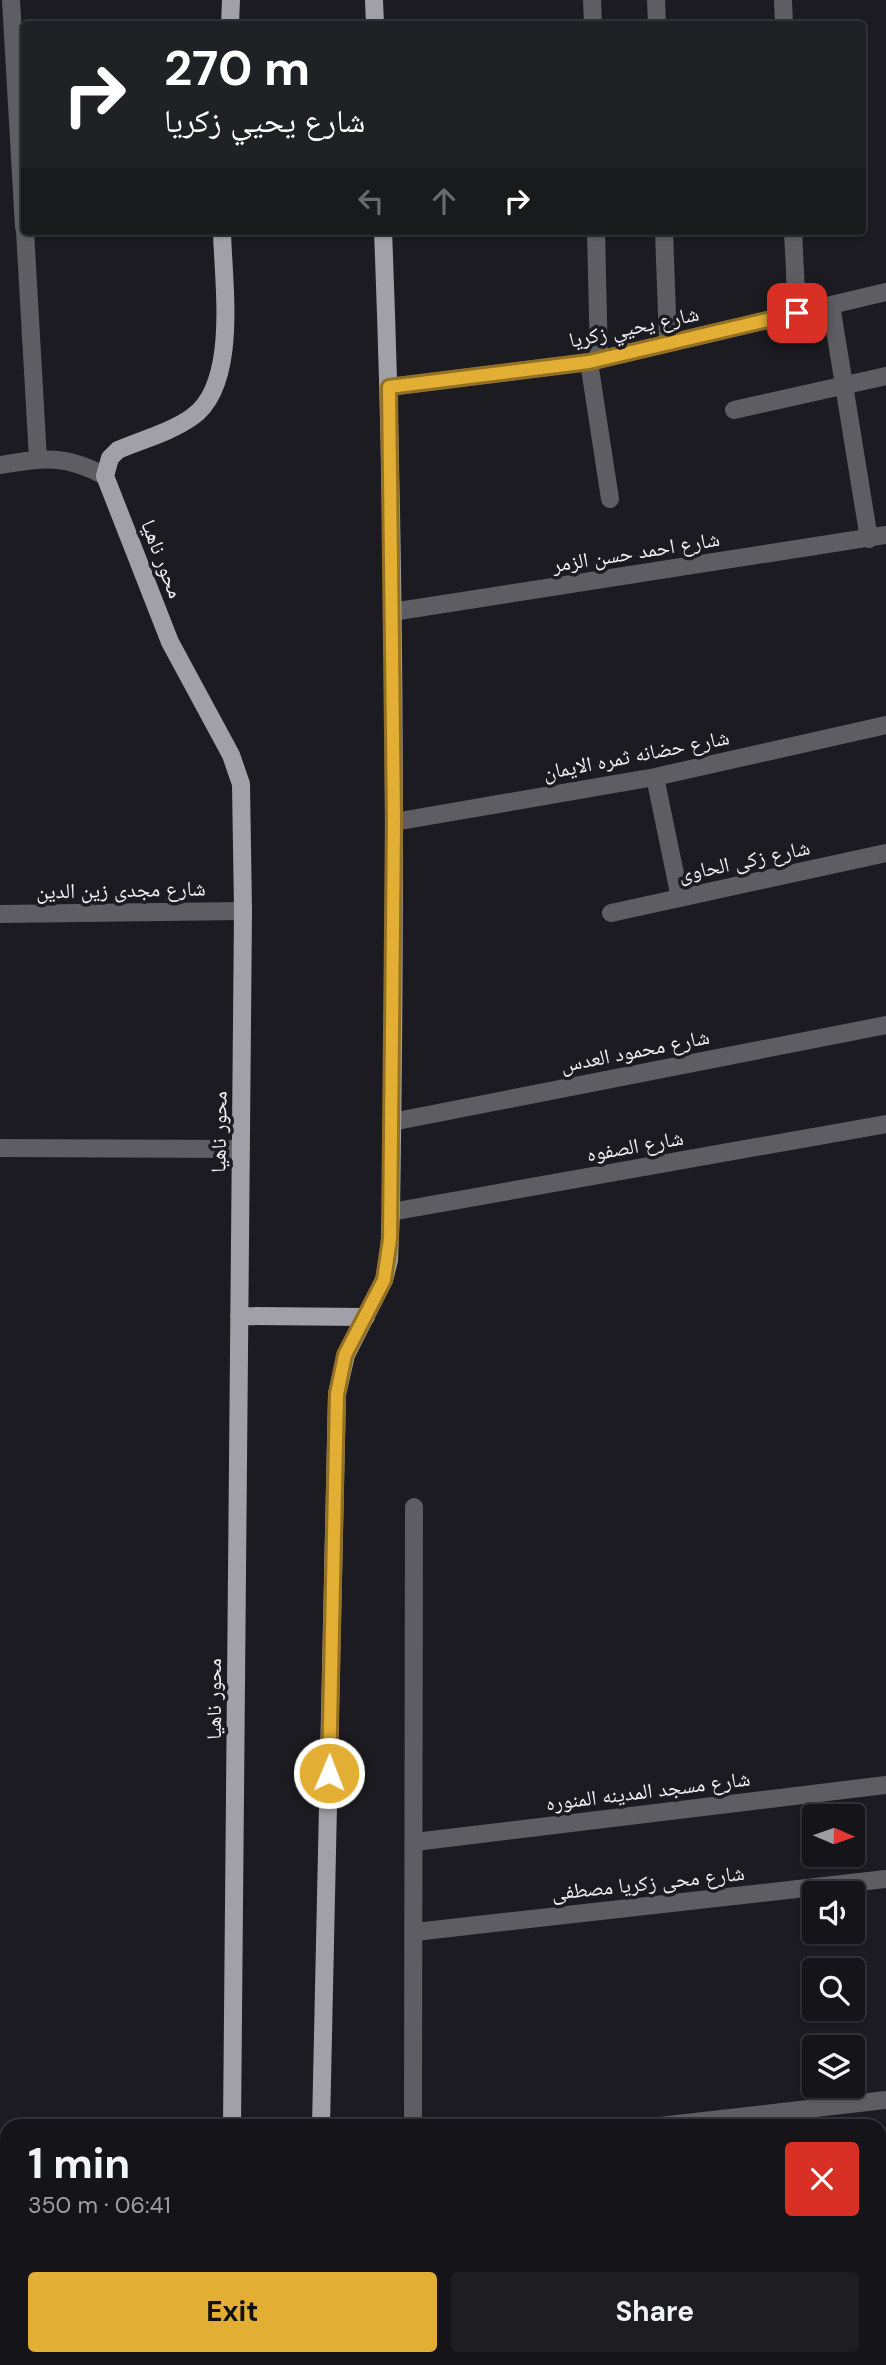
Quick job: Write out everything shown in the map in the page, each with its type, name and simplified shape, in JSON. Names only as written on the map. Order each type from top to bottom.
[{"type":"main road","points":[[230,21],[232,0]]},
{"type":"main road","points":[[374,0],[375,21]]},
{"type":"main road","points":[[105,476],[110,458],[118,450],[191,418],[204,407],[217,386],[224,363],[222,235]]},
{"type":"main road","points":[[321,2119],[337,1394],[345,1355],[384,1280],[389,1260],[391,1212],[394,822],[389,387],[383,235]]},
{"type":"main road","name":"محور ناهيا","points":[[105,476],[170,642],[231,755],[241,784],[243,911],[232,2119]]},
{"type":"main road","points":[[239,1316],[366,1317]]},
{"type":"street","points":[[11,0],[21,164]]},
{"type":"street","points":[[592,0],[593,21]]},
{"type":"street","points":[[656,0],[656,21]]},
{"type":"street","points":[[783,0],[784,21]]},
{"type":"street","points":[[25,235],[38,458]]},
{"type":"street","points":[[596,235],[594,361],[610,499]]},
{"type":"street","points":[[664,235],[668,343]]},
{"type":"street","points":[[793,235],[797,313]]},
{"type":"street","name":"شارع يحيي زكريا","points":[[389,387],[594,361],[886,292]]},
{"type":"street","points":[[831,305],[844,385],[878,537]]},
{"type":"street","points":[[733,410],[886,376]]},
{"type":"street","points":[[0,466],[38,458],[71,460],[105,476]]},
{"type":"street","name":"شارع احمد حسن الزمر","points":[[392,612],[878,537]]},
{"type":"street","name":"شارع حضانه ثمره الايمان","points":[[394,822],[655,776],[886,725]]},
{"type":"street","points":[[655,776],[680,898]]},
{"type":"street","name":"شارع زكى الحاوى","points":[[611,913],[886,853]]},
{"type":"street","name":"شارع مجدى زين الدين","points":[[0,914],[243,911]]},
{"type":"street","name":"شارع محمود العدس","points":[[393,1122],[886,1025]]},
{"type":"street","name":"شارع الصفوه","points":[[391,1212],[886,1124]]},
{"type":"street","points":[[0,1148],[241,1149]]},
{"type":"street","points":[[413,2119],[414,1507]]},
{"type":"street","name":"شارع مسجد المدينه المنوره","points":[[415,1842],[886,1785]]},
{"type":"street","name":"شارع محى زكريا مصطفى","points":[[415,1932],[886,1879]]},
{"type":"street","points":[[721,2119],[886,2100]]},
{"type":"route","points":[[329,1773],[337,1394],[345,1355],[376,1300],[384,1280],[390,1239],[394,822],[389,387],[589,362],[797,313]]}]
